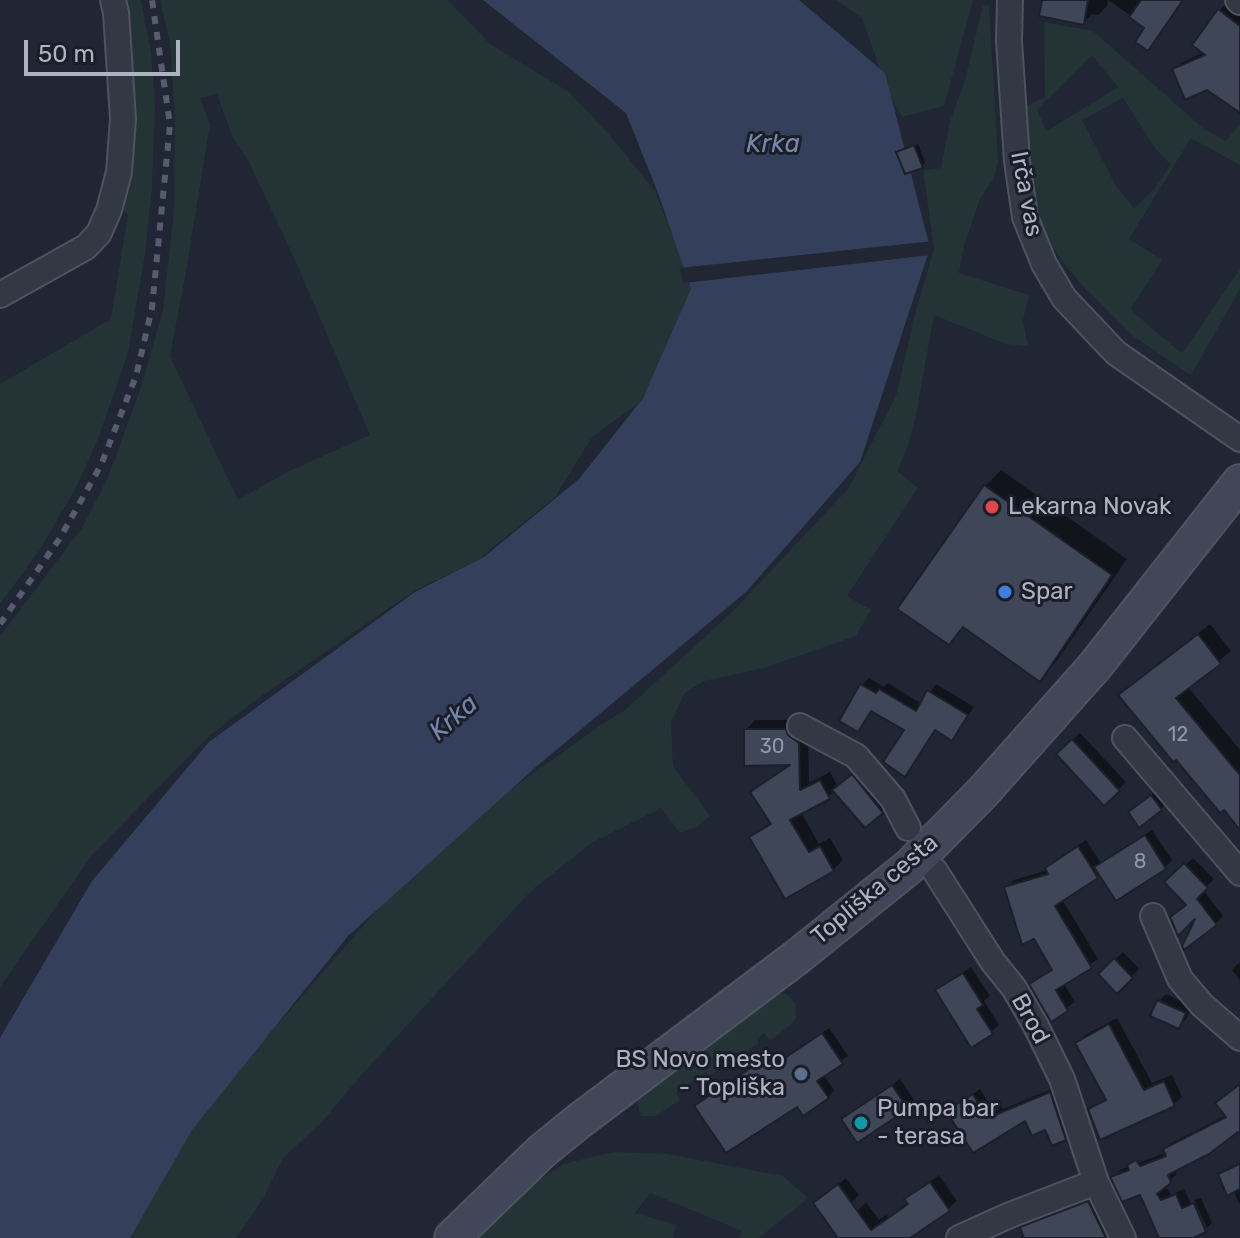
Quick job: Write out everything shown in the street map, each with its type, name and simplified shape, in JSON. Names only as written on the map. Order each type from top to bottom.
[{"type":"main road","name":"Topliška cesta","points":[[452,1238],[542,1151],[797,957],[910,866],[983,792],[1095,666],[1240,482]]},
{"type":"street","points":[[0,295],[86,247],[99,233],[109,210],[119,172],[123,119],[113,0]]},
{"type":"street","name":"Irča vas","points":[[1010,0],[1009,41],[1017,161],[1025,217],[1044,264],[1064,298],[1116,353],[1240,439]]},
{"type":"street","points":[[800,726],[856,756],[893,799],[908,828]]},
{"type":"street","points":[[1125,738],[1240,873]]},
{"type":"street","name":"Brod","points":[[935,871],[1036,1026],[1062,1079],[1096,1182],[1123,1238]]},
{"type":"street","points":[[1153,916],[1180,979],[1202,1005],[1240,1038]]},
{"type":"street","points":[[959,1238],[1096,1182]]},
{"type":"shaded area","points":[[120,0],[141,0],[151,53],[155,104],[152,188],[145,254],[128,353],[98,439],[76,488],[37,554],[0,604],[0,384],[111,319],[128,214],[119,209]]},
{"type":"shaded area","points":[[160,0],[448,0],[490,44],[569,92],[607,132],[655,191],[692,285],[675,341],[639,403],[592,437],[555,497],[476,561],[416,590],[256,700],[208,737],[92,855],[0,987],[0,636],[82,528],[108,477],[140,390],[163,310],[174,210],[175,117],[170,43]],"holes":[[[217,94],[232,136],[247,158],[296,262],[370,435],[287,472],[238,500],[170,356],[210,124],[200,98]]]},
{"type":"shaded area","points":[[836,0],[973,0],[944,106],[902,117],[889,94],[862,18]]},
{"type":"shaded area","points":[[989,5],[998,161],[994,178],[980,199],[964,246],[959,273],[1029,295],[1023,320],[1028,346],[1006,344],[934,315],[915,420],[897,471],[918,488],[847,596],[871,610],[856,636],[764,668],[704,681],[685,693],[671,722],[673,766],[710,816],[696,827],[680,833],[661,808],[593,842],[532,890],[363,1073],[323,1121],[283,1158],[263,1199],[236,1238],[126,1238],[170,1156],[225,1085],[435,843],[625,710],[732,612],[848,489],[896,396],[934,248],[923,170],[941,168],[950,121],[965,80],[983,6]]},
{"type":"shaded area","points":[[1044,22],[1093,31],[1204,129],[1226,141],[1240,123],[1240,165],[1191,138],[1129,239],[1162,260],[1131,308],[1180,352],[1184,351],[1240,269],[1240,289],[1191,375],[1133,336],[1079,282],[1036,218],[1022,108],[1045,97]],"holes":[[[1092,55],[1118,87],[1047,131],[1037,110]],[[1123,98],[1155,148],[1171,165],[1154,189],[1134,209],[1115,184],[1082,120]]]},
{"type":"shaded area","points":[[780,993],[787,994],[795,1003],[796,1018],[789,1026],[770,1041],[764,1033],[757,1039],[759,1043],[709,1076],[706,1072],[676,1093],[680,1100],[656,1116],[641,1116],[637,1102]]},
{"type":"shaded area","points":[[613,1152],[668,1154],[783,1176],[808,1198],[759,1238],[738,1238],[742,1231],[650,1193],[635,1213],[676,1225],[673,1238],[475,1238],[526,1189],[563,1164]]},
{"type":"water","name":"Krka","points":[[483,0],[799,0],[885,73],[930,248],[860,462],[746,592],[537,766],[348,936],[192,1130],[130,1238],[0,1238],[0,1038],[92,881],[209,742],[415,592],[484,557],[579,479],[643,398],[691,289],[626,113]]},
{"type":"pier","points":[[933,241],[932,255],[684,283],[679,268]]},
{"type":"building","points":[[1042,0],[1088,0],[1084,25],[1039,16]]},
{"type":"building","points":[[1141,0],[1183,0],[1148,51],[1135,42],[1144,28],[1129,17]]},
{"type":"building","points":[[1218,9],[1240,26],[1240,113],[1207,90],[1185,100],[1172,69],[1205,55],[1192,45]]},
{"type":"building","points":[[914,145],[923,168],[905,174],[896,152]]},
{"type":"building","name":"Spar","points":[[984,485],[1112,575],[1040,682],[963,627],[949,645],[897,609]]},
{"type":"building","points":[[1198,634],[1221,664],[1176,698],[1240,775],[1240,830],[1224,810],[1220,813],[1176,760],[1173,762],[1118,695]]},
{"type":"building","points":[[860,684],[876,693],[879,689],[916,711],[927,690],[968,715],[952,741],[935,730],[905,777],[883,762],[904,730],[871,711],[858,732],[839,721]]},
{"type":"building","points":[[744,729],[786,729],[788,735],[799,743],[800,790],[820,780],[830,799],[790,820],[809,852],[820,846],[834,871],[785,899],[749,837],[771,824],[750,792],[790,765],[744,766]]},
{"type":"building","points":[[1072,739],[1120,791],[1104,806],[1056,754]]},
{"type":"building","points":[[852,774],[883,813],[865,828],[832,790]]},
{"type":"building","points":[[1151,795],[1162,810],[1139,828],[1128,812]]},
{"type":"building","points":[[1145,835],[1166,869],[1116,901],[1094,867]]},
{"type":"building","points":[[1078,846],[1098,878],[1055,906],[1092,968],[1056,990],[1068,1011],[1051,1022],[1029,984],[1052,970],[1034,939],[1022,945],[1004,887],[1048,874],[1045,868]]},
{"type":"building","points":[[1184,863],[1208,888],[1197,899],[1217,925],[1184,950],[1182,946],[1195,919],[1178,936],[1170,917],[1186,905],[1164,882]]},
{"type":"building","points":[[1114,958],[1133,978],[1117,994],[1098,974]]},
{"type":"building","points":[[963,973],[983,1005],[977,1009],[993,1034],[971,1048],[935,990]]},
{"type":"building","points":[[1157,1000],[1186,1013],[1179,1029],[1150,1016]]},
{"type":"building","points":[[1109,1024],[1144,1090],[1164,1081],[1175,1106],[1100,1140],[1088,1109],[1106,1100],[1075,1043]]},
{"type":"building","points":[[822,1033],[843,1064],[817,1081],[829,1098],[803,1116],[797,1107],[726,1153],[694,1106],[764,1059],[770,1068]]},
{"type":"building","points":[[1240,1084],[1240,1135],[1238,1132],[1209,1154],[1168,1175],[1171,1183],[1157,1194],[1161,1200],[1176,1194],[1182,1208],[1194,1203],[1206,1232],[1193,1238],[1159,1238],[1140,1195],[1122,1202],[1110,1177],[1129,1170],[1127,1165],[1136,1160],[1140,1166],[1166,1156],[1163,1149],[1226,1117],[1215,1103]]},
{"type":"building","points":[[892,1085],[908,1109],[857,1143],[841,1119]]},
{"type":"building","points":[[1050,1092],[1066,1140],[1052,1146],[1045,1130],[1032,1136],[1025,1121],[973,1153],[946,1111],[973,1094],[982,1110],[989,1105],[995,1115]]},
{"type":"building","points":[[1240,1164],[1240,1189],[1227,1196],[1218,1174]]},
{"type":"building","points":[[930,1182],[950,1211],[910,1238],[838,1238],[813,1203],[838,1184],[871,1230],[908,1204],[904,1199]]},
{"type":"building","points":[[1088,1201],[1106,1238],[1024,1238],[1020,1227]]},
{"type":"railway","points":[[0,624],[60,538],[101,465],[136,376],[152,308],[170,125],[152,0]]},
{"type":"place","name":"Lekarna Novak","points":[[992,507]]},
{"type":"place","name":"Spar","points":[[1005,592]]},
{"type":"place","name":"BS Novo mesto - Topliška","points":[[801,1074]]},
{"type":"place","name":"Pumpa bar - terasa","points":[[861,1123]]}]
